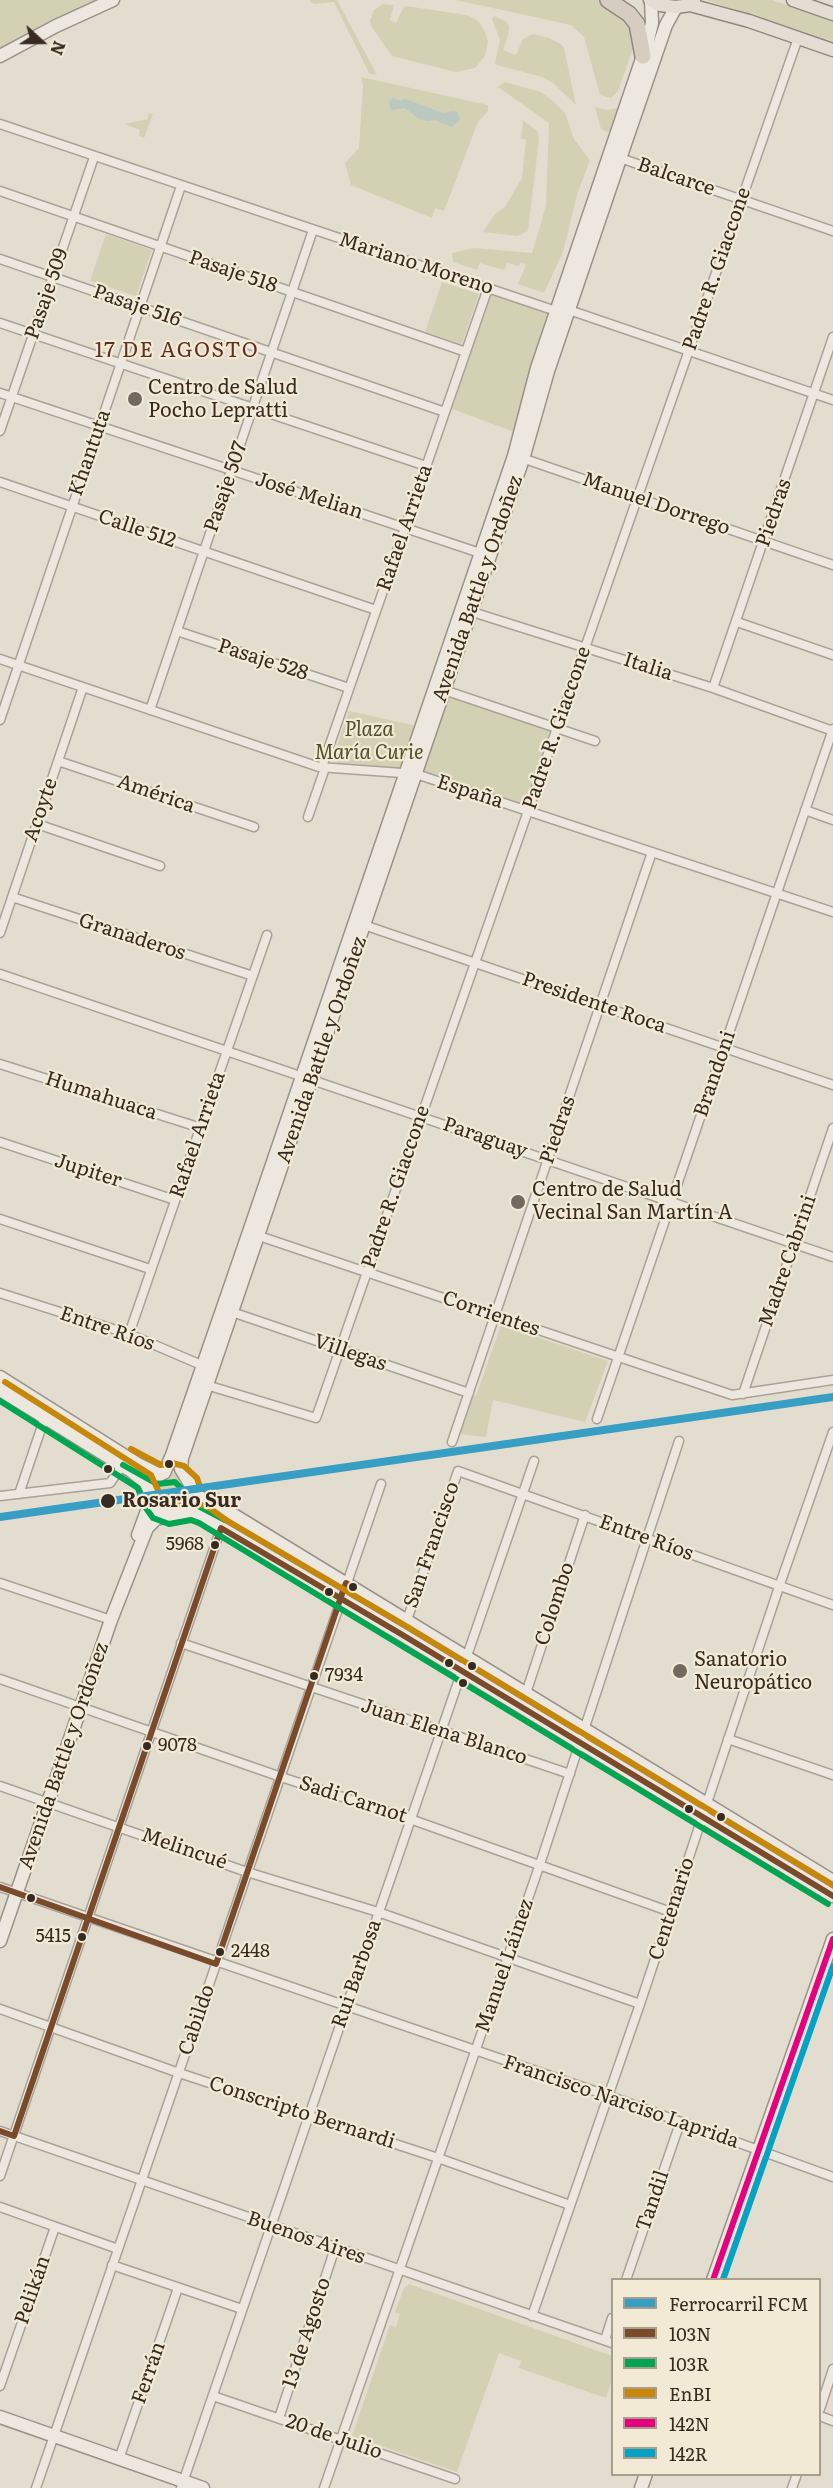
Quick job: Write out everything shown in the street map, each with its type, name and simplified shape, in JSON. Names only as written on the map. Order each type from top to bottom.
[{"type":"highway","points":[[609,0],[629,14],[637,24],[643,56]]},
{"type":"main road","points":[[0,56],[56,26],[113,0]]},
{"type":"main road","points":[[651,0],[660,5],[676,7],[692,2],[833,50]]},
{"type":"main road","name":"Avenida Battle y Ordoñez","points":[[411,773],[444,690],[480,553],[518,457],[537,368],[643,56],[652,23],[651,0]]},
{"type":"main road","points":[[793,0],[833,14]]},
{"type":"main road","name":"Avenida Battle y Ordoñez","points":[[186,1478],[181,1469],[182,1458],[202,1384],[620,158],[666,25],[676,7]]},
{"type":"main road","name":"Avenida Battle y Ordoñez","points":[[208,1367],[232,1312],[254,1234]]},
{"type":"main road","points":[[0,1377],[46,1413],[145,1482],[158,1510],[175,1514],[192,1511],[203,1515],[221,1528],[461,1670],[833,1896]]},
{"type":"main road","name":"Avenida Battle y Ordoñez","points":[[162,1474],[202,1384]]},
{"type":"main road","points":[[0,1390],[138,1464],[162,1474]]},
{"type":"main road","points":[[150,1496],[153,1481],[162,1474],[172,1472],[186,1478],[193,1493],[224,1509],[833,1881]]},
{"type":"main road","points":[[175,1514],[190,1502],[193,1493]]},
{"type":"main road","name":"Avenida Battle y Ordoñez","points":[[129,1571],[133,1550],[150,1496]]},
{"type":"main road","name":"Avenida Battle y Ordoñez","points":[[0,1941],[129,1571],[147,1528],[156,1519],[175,1514]]},
{"type":"main road","points":[[714,2278],[833,1939]]},
{"type":"main road","points":[[0,2417],[119,2459],[182,2485],[203,2488]]},
{"type":"street","name":"Padre R. Giaccone","points":[[202,1384],[316,1418],[798,38]]},
{"type":"street","name":"Mariano Moreno","points":[[0,124],[488,288],[556,310],[569,309],[833,400]]},
{"type":"street","name":"Pasaje 509","points":[[0,431],[94,157]]},
{"type":"street","name":"Balcarce","points":[[620,158],[833,231]]},
{"type":"street","name":"Khantuta","points":[[0,720],[181,186]]},
{"type":"street","name":"Pasaje 518","points":[[0,191],[466,352]]},
{"type":"street","name":"Pasaje 507","points":[[150,710],[313,230]]},
{"type":"street","name":"Pasaje 516","points":[[0,258],[445,412]]},
{"type":"street","name":"Rafael Arrieta","points":[[308,817],[349,688],[488,288]]},
{"type":"street","points":[[0,323],[426,466]]},
{"type":"street","name":"Piedras","points":[[713,688],[833,336]]},
{"type":"street","name":"José Melian","points":[[0,393],[480,553]]},
{"type":"street","name":"Manuel Dorrego","points":[[518,457],[833,565]]},
{"type":"street","name":"Calle 512","points":[[0,482],[376,610]]},
{"type":"street","name":"Italia","points":[[466,610],[586,646],[833,730]]},
{"type":"street","points":[[737,622],[833,655]]},
{"type":"street","name":"Pasaje 528","points":[[177,631],[349,688]]},
{"type":"street","name":"España","points":[[0,659],[323,768],[411,773],[833,912]]},
{"type":"street","name":"Acoyte","points":[[0,933],[83,687]]},
{"type":"street","points":[[444,690],[595,741]]},
{"type":"street","name":"Brandoni","points":[[597,1419],[833,730]]},
{"type":"street","name":"América","points":[[58,761],[254,828]]},
{"type":"street","points":[[805,810],[833,820]]},
{"type":"street","points":[[37,824],[160,866]]},
{"type":"street","name":"Piedras","points":[[452,1442],[652,852]]},
{"type":"street","name":"Granaderos","points":[[12,897],[253,976]]},
{"type":"street","name":"Presidente Roca","points":[[360,924],[833,1085]]},
{"type":"street","name":"Rafael Arrieta","points":[[129,1334],[267,935]]},
{"type":"street","name":"Paraguay","points":[[0,974],[833,1257]]},
{"type":"street","name":"Humahuaca","points":[[0,1064],[201,1128]]},
{"type":"street","name":"Madre Cabrini","points":[[743,1394],[833,1128]]},
{"type":"street","name":"Jupiter","points":[[0,1142],[175,1200]]},
{"type":"street","points":[[0,1220],[150,1269]]},
{"type":"street","name":"Corrientes","points":[[254,1234],[732,1395],[743,1394]]},
{"type":"street","name":"Entre Ríos","points":[[0,1293],[129,1334],[208,1367]]},
{"type":"street","name":"Villegas","points":[[232,1312],[469,1393]]},
{"type":"street","points":[[743,1394],[833,1380]]},
{"type":"street","points":[[19,1494],[46,1413]]},
{"type":"street","name":"Centenario","points":[[532,2316],[609,2096],[833,1432]]},
{"type":"street","name":"Manuel Láinez","points":[[324,2488],[540,1864],[679,1441]]},
{"type":"street","name":"Rui Barbosa","points":[[182,2485],[534,1461]]},
{"type":"street","points":[[0,1496],[110,1483],[122,1466]]},
{"type":"street","name":"Entre Ríos","points":[[458,1471],[833,1605]]},
{"type":"street","name":"San Francisco","points":[[407,1620],[458,1471]]},
{"type":"street","name":"Cabildo","points":[[36,2488],[381,1484]]},
{"type":"street","name":"Colombo","points":[[526,1693],[585,1515]]},
{"type":"street","points":[[0,2176],[221,1528]]},
{"type":"street","points":[[0,1582],[111,1620]]},
{"type":"street","name":"Juan Elena Blanco","points":[[181,1642],[570,1774]]},
{"type":"street","name":"Sadi Carnot","points":[[0,1679],[540,1864],[671,1912]]},
{"type":"street","points":[[728,1738],[833,1775]]},
{"type":"street","name":"Melincué","points":[[0,1786],[248,1872],[378,1912],[640,2004]]},
{"type":"street","name":"Francisco Narciso Laprida","points":[[0,1887],[216,1964],[609,2096],[833,2177]]},
{"type":"street","name":"Conscripto Bernardi","points":[[0,2009],[179,2073],[438,2158],[570,2205]]},
{"type":"street","name":"Tandil","points":[[627,2278],[680,2123]]},
{"type":"street","name":"Buenos Aires","points":[[0,2131],[609,2342]]},
{"type":"street","points":[[0,2207],[118,2249]]},
{"type":"street","name":"Pelikán","points":[[0,2386],[55,2227]]},
{"type":"street","name":"13 de Agosto","points":[[279,2418],[335,2248]]},
{"type":"street","points":[[112,2265],[242,2309]]},
{"type":"street","name":"Ferrán","points":[[119,2459],[178,2288]]},
{"type":"street","points":[[609,2342],[611,2326]]},
{"type":"street","points":[[821,2403],[833,2370]]},
{"type":"street","name":"20 de Julio","points":[[213,2396],[455,2479]]},
{"type":"green space","points":[[0,0],[113,0],[0,56]]},
{"type":"green space","points":[[310,0],[337,0],[377,75],[369,73],[334,2],[315,4]]},
{"type":"green space","points":[[456,0],[599,0],[633,30],[634,46],[618,91],[611,98],[600,95],[584,37],[571,25]]},
{"type":"green space","points":[[706,0],[772,0],[833,21],[833,41]]},
{"type":"green space","points":[[383,4],[394,5],[390,20],[396,23],[406,6],[474,18],[486,34],[488,42],[485,56],[475,68],[456,72],[392,56],[371,26],[370,20],[374,10]]},
{"type":"green space","points":[[494,16],[505,21],[509,26],[503,50],[516,55],[523,39],[533,34],[561,44],[564,48],[576,105],[553,83],[542,77],[495,63],[500,40],[492,19]]},
{"type":"green space","points":[[361,77],[488,105],[488,111],[478,122],[444,211],[435,208],[432,218],[351,185],[345,163],[359,148],[363,86]]},
{"type":"green space","points":[[505,82],[541,92],[554,102],[565,113],[574,139],[590,160],[577,195],[563,252],[544,293],[518,284],[526,265],[521,262],[519,266],[507,263],[504,270],[480,263],[477,270],[453,262],[452,253],[474,248],[532,253],[546,206],[549,123],[498,87]]},
{"type":"green space","points":[[595,107],[607,110],[621,107],[611,131],[601,129]]},
{"type":"green space","points":[[148,113],[153,114],[144,138],[139,136],[140,130],[124,124],[148,119]]},
{"type":"green space","points":[[523,120],[538,132],[539,139],[528,231],[518,236],[483,232],[495,214],[505,207],[522,178],[526,140],[521,138]]},
{"type":"green space","points":[[106,234],[152,250],[136,296],[90,281]]},
{"type":"green space","points":[[442,282],[479,294],[462,344],[425,332]]},
{"type":"green space","points":[[488,288],[556,311],[520,434],[447,407]]},
{"type":"green space","points":[[444,690],[557,728],[528,811],[416,774]]},
{"type":"green space","name":"Plaza María Curie","points":[[349,711],[417,726],[404,763],[398,769],[338,764],[333,757]]},
{"type":"green space","points":[[501,1325],[608,1361],[585,1422],[493,1400],[486,1437],[457,1434],[471,1395],[476,1396]]},
{"type":"green space","points":[[164,1473],[180,1474],[192,1495],[170,1515],[150,1498],[151,1486]]},
{"type":"green space","points":[[409,2284],[611,2356],[611,2383],[606,2398],[519,2368],[521,2361],[499,2353],[457,2472],[352,2436],[390,2325],[396,2327],[400,2314],[395,2312],[404,2288]]},
{"type":"shaded area","points":[[393,98],[400,101],[405,99],[443,113],[454,111],[458,113],[460,120],[452,127],[435,120],[419,119],[405,108],[393,110],[390,108],[389,102]]},
{"type":"rail line","name":"FCM","points":[[0,1517],[833,1397]]},
{"type":"transit line","name":"EnBI","points":[[5,1382],[151,1475],[164,1503],[171,1506],[193,1502],[208,1507],[226,1520],[406,1626],[833,1885]]},
{"type":"transit line","name":"103R","points":[[0,1401],[138,1488],[143,1504],[153,1518],[169,1524],[191,1520],[199,1523],[828,1904]]},
{"type":"transit line","name":"EnBI","points":[[131,1449],[161,1465],[172,1463],[184,1466],[197,1478],[200,1487],[233,1504]]},
{"type":"transit line","name":"103R","points":[[123,1465],[157,1484],[175,1482],[182,1489],[187,1500],[225,1520]]},
{"type":"transit line","name":"103N","points":[[0,2131],[14,2136],[221,1528],[401,1634],[833,1896]]},
{"type":"transit line","name":"103N","points":[[0,1887],[216,1964],[344,1588],[346,1583],[353,1587]]},
{"type":"transit line","name":"142N","points":[[714,2278],[833,1939]]},
{"type":"transit line","name":"142R","points":[[724,2278],[833,1966]]},
{"type":"place","name":"Centro de Salud Pocho Lepratti","points":[[135,399]]},
{"type":"place","name":"Centro de Salud Vecinal San Martín A","points":[[518,1202]]},
{"type":"place","name":"Rosario Sur","points":[[108,1501]]},
{"type":"place","name":"5968","points":[[215,1545]]},
{"type":"place","name":"Sanatorio Neuropático","points":[[680,1671]]},
{"type":"place","name":"7934","points":[[314,1676]]},
{"type":"place","name":"9078","points":[[147,1746]]},
{"type":"place","name":"5415","points":[[82,1937]]},
{"type":"place","name":"2448","points":[[220,1952]]},
{"type":"district","name":"17 DE AGOSTO","points":[[177,351]]}]
